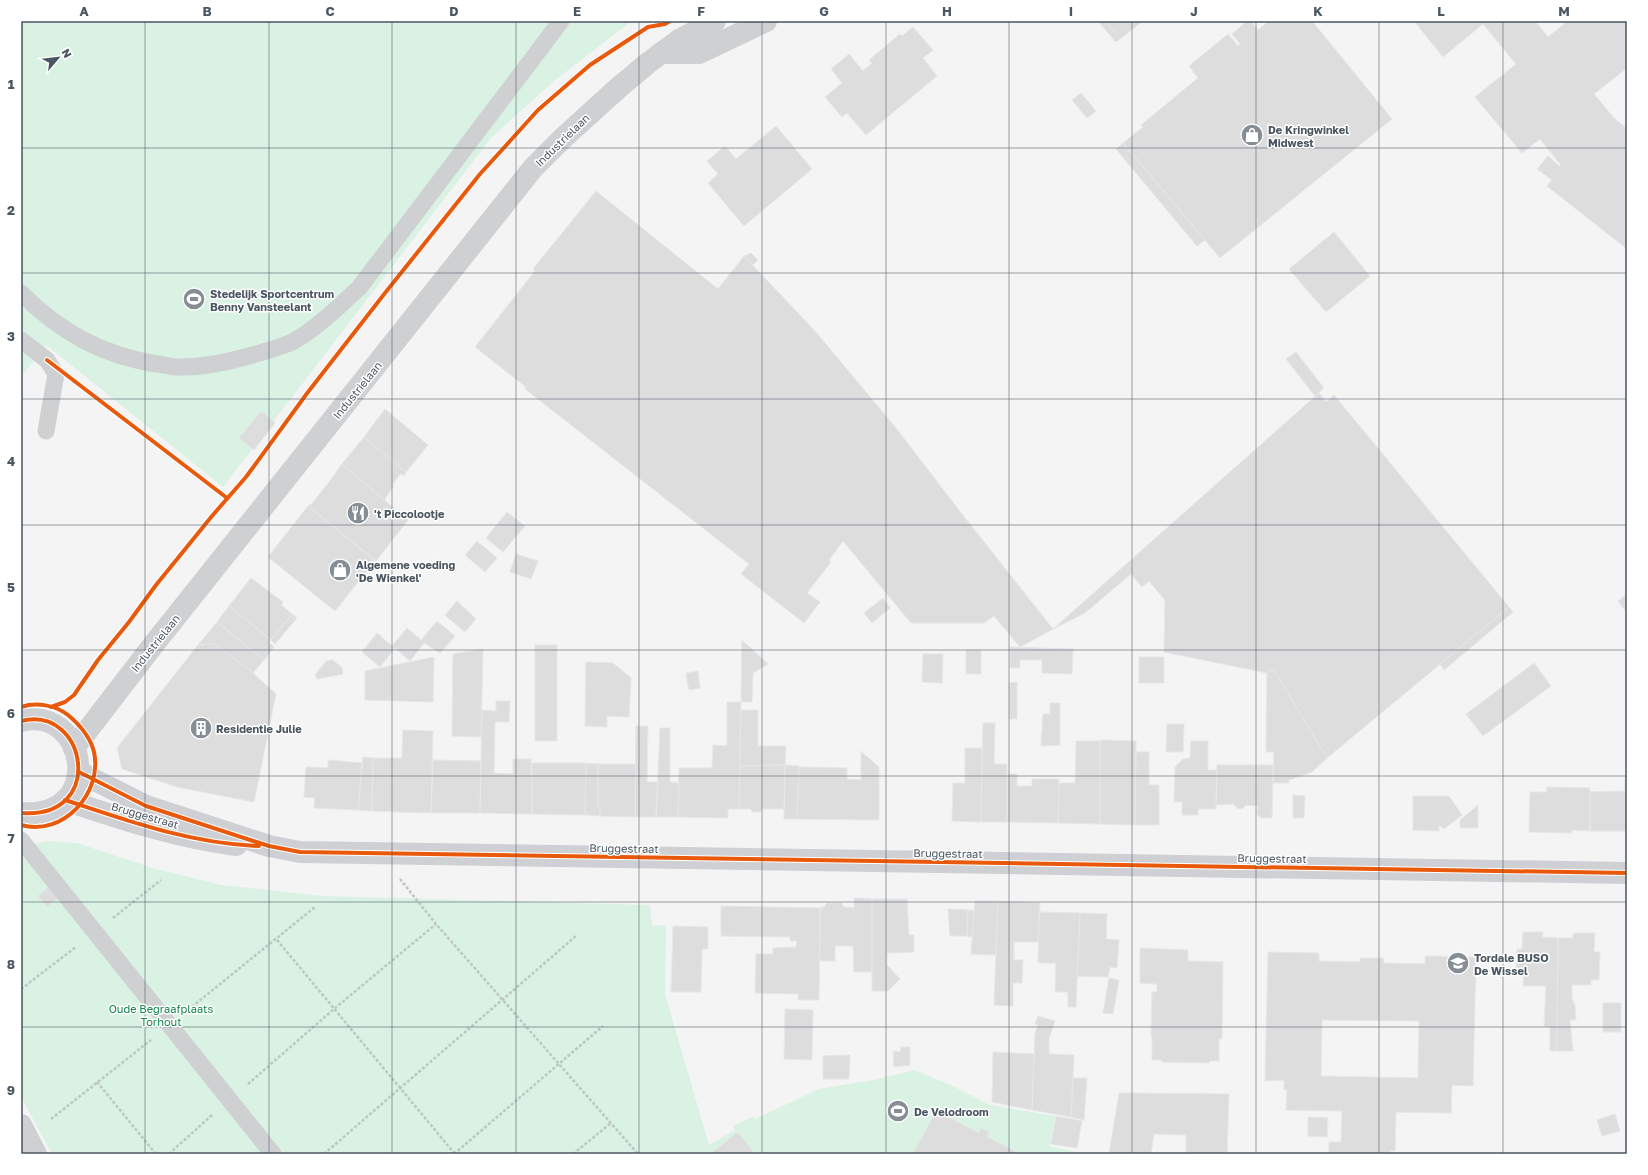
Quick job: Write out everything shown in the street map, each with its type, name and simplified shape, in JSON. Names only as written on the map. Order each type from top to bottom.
[{"type":"street","name":"Industrielaan","points":[[74,748],[154,644],[533,168],[616,89],[679,40],[715,21]]},
{"type":"street","points":[[662,53],[699,53],[766,21]]},
{"type":"street","points":[[21,721],[28,719],[44,721],[59,728],[70,740],[74,748],[77,755],[79,772],[74,787],[65,800],[51,810],[36,814],[21,813]]},
{"type":"street","name":"Bruggestraat","points":[[79,772],[146,806],[269,846],[300,852],[1627,873]]},
{"type":"street","name":"Bruggestraat","points":[[65,800],[158,830],[210,841],[240,845],[269,846]]},
{"type":"street","points":[[21,1124],[36,1154]]},
{"type":"lane","points":[[21,293],[35,307],[66,331],[107,352],[145,362],[181,368],[220,364],[255,355],[293,341],[331,314],[359,288],[561,21]]},
{"type":"lane","points":[[21,340],[47,360],[56,374],[46,431]]},
{"type":"lane","points":[[21,840],[273,1154]]},
{"type":"path","points":[[380,853],[436,924],[638,1154]]},
{"type":"path","points":[[169,1154],[334,1009],[436,924]]},
{"type":"path","points":[[324,1154],[576,936]]},
{"type":"path","points":[[277,940],[401,1088],[454,1154],[603,1026]]},
{"type":"path","points":[[98,1082],[156,1154]]},
{"type":"path","points":[[573,1154],[611,1123]]},
{"type":"green space","name":"Stedelijk Sportcentrum Benny Vansteelant","points":[[21,21],[632,21],[554,81],[491,138],[223,487],[46,345],[21,377]]},
{"type":"green space","name":"Oude Begraafplaats Torhout","points":[[48,841],[77,843],[156,869],[221,885],[323,896],[650,905],[652,926],[666,925],[665,994],[709,1145],[735,1130],[733,1126],[754,1116],[755,1119],[819,1089],[873,1080],[915,1070],[955,1087],[990,1105],[1055,1116],[1050,1146],[1079,1154],[52,1154],[21,1097],[21,851],[27,845]]},
{"type":"building","points":[[1098,21],[1105,21],[1120,39],[1116,42]]},
{"type":"building","points":[[1105,21],[1143,21],[1120,39]]},
{"type":"building","name":"De Kringwinkel Midwest","points":[[1247,21],[1251,21],[1258,30],[1269,21],[1312,21],[1392,119],[1220,258],[1123,143],[1143,127],[1141,125],[1198,78],[1189,66],[1228,34],[1238,46],[1240,44],[1232,34]]},
{"type":"building","points":[[1414,21],[1535,21],[1548,37],[1568,21],[1627,21],[1627,68],[1594,94],[1614,118],[1627,129],[1627,249],[1547,186],[1552,180],[1537,169],[1548,156],[1559,166],[1561,165],[1540,139],[1522,153],[1475,97],[1516,64],[1483,24],[1443,57]]},
{"type":"building","points":[[913,27],[933,50],[923,58],[937,76],[866,135],[847,113],[842,117],[825,97],[842,83],[831,69],[849,54],[863,71],[872,63],[869,60],[900,34],[902,36]]},
{"type":"building","points":[[1081,93],[1096,111],[1087,118],[1072,100]]},
{"type":"building","points":[[776,126],[812,169],[744,226],[708,183],[718,174],[707,161],[725,146],[736,159]]},
{"type":"building","points":[[1123,143],[1205,240],[1197,246],[1116,149]]},
{"type":"building","points":[[596,191],[718,289],[744,256],[815,331],[896,428],[1053,629],[1020,647],[994,616],[984,623],[911,623],[843,541],[829,560],[831,562],[807,593],[820,602],[804,623],[741,574],[749,564],[525,389],[526,387],[475,347],[535,271],[533,269]]},
{"type":"building","points":[[1334,232],[1370,276],[1326,312],[1289,269]]},
{"type":"building","points":[[751,253],[758,260],[753,265],[744,256]]},
{"type":"building","points":[[1296,352],[1324,388],[1315,396],[1286,359]]},
{"type":"building","points":[[1319,393],[1326,402],[1334,395],[1509,607],[1327,758],[1273,668],[1267,673],[1164,652],[1165,600],[1149,581],[1142,587],[1131,574],[1085,613],[1053,629]]},
{"type":"building","points":[[385,409],[428,445],[406,472],[364,437]]},
{"type":"building","points":[[261,411],[275,423],[254,450],[239,438]]},
{"type":"building","points":[[364,437],[406,472],[404,476],[400,474],[384,500],[342,464]]},
{"type":"building","name":"'t Piccolootje","points":[[342,464],[408,520],[376,561],[308,506],[310,504],[311,505]]},
{"type":"building","points":[[308,506],[375,561],[335,611],[268,557]]},
{"type":"building","points":[[507,512],[525,526],[503,552],[486,538]]},
{"type":"building","points":[[477,541],[497,558],[485,572],[465,555]]},
{"type":"building","points":[[516,554],[538,561],[531,579],[510,572]]},
{"type":"building","points":[[251,578],[283,602],[281,605],[292,614],[271,640],[229,606]]},
{"type":"building","points":[[1627,594],[1627,613],[1618,601]]},
{"type":"building","points":[[883,598],[890,608],[872,623],[864,613]]},
{"type":"building","points":[[457,601],[476,619],[465,632],[445,615]]},
{"type":"building","points":[[229,606],[271,640],[269,642],[274,647],[264,660],[217,622]]},
{"type":"building","points":[[1509,607],[1513,612],[1444,670],[1440,664]]},
{"type":"building","points":[[292,614],[297,618],[275,644],[271,640]]},
{"type":"building","points":[[437,621],[455,636],[440,653],[424,643],[410,661],[395,648],[380,667],[362,652],[377,633],[392,646],[407,628],[421,640]]},
{"type":"building","points":[[217,622],[264,660],[253,673],[215,644],[198,645]]},
{"type":"building","points":[[742,640],[768,664],[753,673],[752,702],[741,702]]},
{"type":"building","name":"Residentie Julie","points":[[215,644],[253,673],[276,694],[254,802],[177,787],[122,769],[117,748],[198,645]]},
{"type":"building","points":[[535,645],[557,645],[557,741],[535,741]]},
{"type":"building","points":[[1010,647],[1073,649],[1072,674],[1042,673],[1042,660],[1020,660],[1020,668],[1010,668]]},
{"type":"building","points":[[483,649],[481,737],[452,736],[453,654]]},
{"type":"building","points":[[966,650],[981,650],[981,674],[966,674]]},
{"type":"building","points":[[923,654],[943,654],[942,683],[922,682]]},
{"type":"building","points":[[434,657],[433,702],[365,700],[365,671]]},
{"type":"building","points":[[1139,657],[1164,657],[1164,683],[1139,683]]},
{"type":"building","points":[[333,660],[342,668],[343,674],[317,679],[315,675],[326,661]]},
{"type":"building","points":[[586,662],[613,663],[631,678],[629,717],[607,716],[607,727],[585,726]]},
{"type":"building","points":[[1534,663],[1551,686],[1483,736],[1466,714]]},
{"type":"building","points":[[1273,668],[1327,758],[1312,772],[1289,780],[1289,783],[1273,783],[1274,752],[1266,752],[1267,673]]},
{"type":"building","points":[[698,671],[700,688],[689,690],[686,673]]},
{"type":"building","points":[[1017,682],[1017,719],[1009,719],[1009,683]]},
{"type":"building","points":[[496,701],[510,701],[509,722],[495,722],[494,773],[513,774],[513,759],[531,759],[532,814],[480,813],[482,710],[496,711]]},
{"type":"building","points":[[727,702],[741,702],[739,809],[728,809],[728,818],[678,817],[679,768],[712,768],[713,745],[727,746]]},
{"type":"building","points":[[1050,703],[1060,703],[1060,745],[1041,746],[1043,714],[1050,714]]},
{"type":"building","points":[[741,710],[758,710],[758,746],[786,746],[785,765],[740,766]]},
{"type":"building","points":[[983,723],[995,723],[994,764],[1007,764],[1007,822],[981,822]]},
{"type":"building","points":[[1167,724],[1184,724],[1183,752],[1166,752]]},
{"type":"building","points":[[636,726],[648,726],[647,782],[658,782],[656,817],[635,817]]},
{"type":"building","points":[[660,728],[670,728],[670,782],[679,783],[678,817],[656,817]]},
{"type":"building","points":[[403,730],[433,731],[431,813],[372,811],[373,758],[402,758]]},
{"type":"building","points":[[1100,740],[1136,741],[1135,825],[1100,824]]},
{"type":"building","points":[[1076,741],[1100,741],[1100,824],[1058,823],[1059,783],[1075,783]]},
{"type":"building","points":[[1191,741],[1208,741],[1208,770],[1217,770],[1216,809],[1198,809],[1198,815],[1182,815],[1182,802],[1174,802],[1175,767],[1183,759],[1190,758]]},
{"type":"building","points":[[965,748],[982,748],[981,822],[952,821],[953,783],[965,783]]},
{"type":"building","points":[[861,751],[879,767],[879,820],[797,819],[799,767],[847,768],[847,779],[861,780]]},
{"type":"building","points":[[1136,752],[1149,752],[1149,785],[1159,785],[1159,825],[1135,825]]},
{"type":"building","points":[[363,757],[373,758],[372,811],[358,810]]},
{"type":"building","points":[[328,760],[362,763],[358,810],[314,808],[315,798],[304,797],[306,767],[328,768]]},
{"type":"building","points":[[433,760],[481,761],[480,813],[431,813]]},
{"type":"building","points":[[532,763],[586,763],[585,813],[587,813],[587,815],[532,814]]},
{"type":"building","points":[[586,763],[598,764],[598,806],[600,807],[600,816],[587,815],[587,813],[585,813]]},
{"type":"building","points":[[598,764],[636,764],[635,817],[600,816],[600,807],[598,806]]},
{"type":"building","points":[[785,765],[799,766],[797,819],[784,819]]},
{"type":"building","points":[[785,765],[784,809],[761,809],[761,812],[752,812],[751,809],[739,809],[740,766]]},
{"type":"building","points":[[1217,765],[1273,765],[1272,818],[1261,818],[1257,814],[1258,806],[1246,805],[1242,809],[1237,808],[1233,804],[1216,805]]},
{"type":"building","points":[[1008,774],[1017,774],[1017,786],[1032,786],[1032,779],[1059,779],[1058,823],[1007,822]]},
{"type":"building","points":[[1625,779],[1627,779],[1627,831],[1590,831],[1590,792],[1625,791]]},
{"type":"building","points":[[1547,787],[1590,788],[1590,831],[1572,830],[1571,833],[1529,832],[1530,792],[1547,792]]},
{"type":"building","points":[[1293,795],[1305,796],[1304,818],[1293,818]]},
{"type":"building","points":[[1413,796],[1449,796],[1462,815],[1444,829],[1439,826],[1439,831],[1413,830]]},
{"type":"building","points":[[1478,805],[1478,828],[1460,828],[1460,820]]},
{"type":"building","points":[[49,887],[58,898],[47,907],[38,896]]},
{"type":"building","points":[[854,898],[872,899],[872,972],[854,972],[853,946],[835,946],[835,961],[819,961],[821,907],[824,907],[827,903],[841,903],[844,907],[854,908]]},
{"type":"building","points":[[872,899],[907,899],[909,935],[914,935],[914,952],[887,953],[887,965],[900,979],[888,991],[872,991]]},
{"type":"building","points":[[975,901],[998,901],[996,955],[971,954]]},
{"type":"building","points":[[998,901],[1040,903],[1038,942],[1014,942],[1014,960],[1023,960],[1022,983],[1013,983],[1013,1006],[994,1005]]},
{"type":"building","points":[[721,906],[820,908],[819,1000],[798,1000],[798,994],[755,993],[756,954],[773,954],[773,948],[796,947],[797,941],[790,941],[790,937],[721,936]]},
{"type":"building","points":[[948,909],[968,910],[967,936],[950,936]]},
{"type":"building","points":[[968,910],[974,910],[973,937],[967,936]]},
{"type":"building","points":[[1039,912],[1080,913],[1076,1007],[1068,1007],[1068,992],[1055,992],[1056,963],[1038,963]]},
{"type":"building","points":[[1080,913],[1107,914],[1106,939],[1119,940],[1117,968],[1110,967],[1108,977],[1077,976]]},
{"type":"building","points":[[673,926],[708,927],[708,949],[702,949],[701,992],[671,992]]},
{"type":"building","points":[[1523,932],[1543,932],[1542,937],[1558,938],[1557,1051],[1550,1051],[1550,1027],[1544,1026],[1546,986],[1523,986],[1524,971],[1520,971],[1520,968],[1516,968],[1517,949],[1522,949]]},
{"type":"building","points":[[1573,933],[1595,933],[1594,952],[1600,952],[1599,980],[1591,980],[1591,985],[1572,985],[1572,999],[1575,1005],[1576,1020],[1570,1020],[1573,1051],[1557,1051],[1558,938],[1573,938]]},
{"type":"building","points":[[1140,948],[1188,950],[1188,961],[1223,962],[1222,1039],[1219,1038],[1219,1061],[1210,1061],[1209,1063],[1162,1062],[1162,1060],[1152,1060],[1152,992],[1157,992],[1157,984],[1140,983]]},
{"type":"building","points":[[1268,952],[1319,953],[1319,961],[1360,962],[1360,958],[1383,958],[1384,963],[1425,964],[1425,956],[1476,957],[1473,1086],[1452,1085],[1451,1113],[1396,1112],[1395,1151],[1390,1151],[1390,1154],[1329,1154],[1329,1142],[1341,1142],[1342,1111],[1286,1110],[1287,1090],[1284,1090],[1284,1080],[1265,1081]],"holes":[[[1322,1020],[1419,1021],[1418,1078],[1321,1076]]]},
{"type":"building","points":[[1109,978],[1119,980],[1113,1014],[1103,1013]]},
{"type":"building","points":[[1603,1003],[1621,1003],[1621,1032],[1603,1032]]},
{"type":"building","points":[[785,1009],[813,1010],[812,1060],[784,1059]]},
{"type":"building","points":[[1038,1016],[1055,1021],[1049,1039],[1049,1054],[1074,1055],[1071,1117],[1032,1110],[1035,1034],[1038,1025],[1035,1024]]},
{"type":"building","points":[[901,1047],[910,1047],[910,1065],[894,1067],[893,1051],[900,1052]]},
{"type":"building","points":[[993,1052],[1034,1054],[1032,1110],[992,1102]]},
{"type":"building","points":[[850,1055],[849,1079],[823,1079],[823,1056]]},
{"type":"building","points":[[1073,1078],[1087,1078],[1084,1120],[1071,1117]]},
{"type":"building","points":[[1119,1093],[1229,1094],[1227,1154],[1186,1154],[1186,1135],[1154,1134],[1151,1154],[1109,1154]]},
{"type":"building","points":[[936,1111],[979,1133],[981,1128],[990,1132],[987,1137],[1021,1154],[913,1154]]},
{"type":"building","points":[[1615,1114],[1620,1131],[1602,1136],[1597,1120]]},
{"type":"building","points":[[1056,1116],[1082,1121],[1077,1148],[1051,1144]]},
{"type":"building","points":[[1308,1117],[1328,1118],[1327,1137],[1308,1136]]},
{"type":"building","points":[[738,1132],[755,1154],[710,1154]]},
{"type":"cycle path","points":[[51,707],[65,702],[74,695],[98,660],[129,622],[156,585],[246,477],[308,392],[480,174],[538,110],[590,65],[648,27],[665,24],[670,21]]},
{"type":"cycle path","points":[[47,360],[227,498]]},
{"type":"cycle path","points":[[21,707],[27,705],[46,705],[68,715],[77,723],[90,741],[94,752],[95,767],[92,782],[86,796],[77,808],[65,818],[51,824],[37,827],[21,825]]},
{"type":"cycle path","points":[[21,721],[43,720],[61,729],[73,744],[78,763],[76,782],[67,799],[48,810],[21,813]]},
{"type":"cycle path","points":[[79,772],[146,806],[269,846],[300,852],[1627,873]]},
{"type":"cycle path","points":[[65,800],[136,823],[185,836],[209,841],[259,846]]},
{"type":"place","name":"De Kringwinkel Midwest","points":[[1252,135]]},
{"type":"place","name":"Stedelijk Sportcentrum Benny Vansteelant","points":[[194,299]]},
{"type":"place","name":"'t Piccolootje","points":[[358,513]]},
{"type":"place","name":"Algemene voeding 'De Wienkel'","points":[[340,570]]},
{"type":"place","name":"Residentie Julie","points":[[201,728]]},
{"type":"place","name":"Tordale BUSO De Wissel","points":[[1458,963]]},
{"type":"place","name":"De Velodroom","points":[[898,1111]]}]
